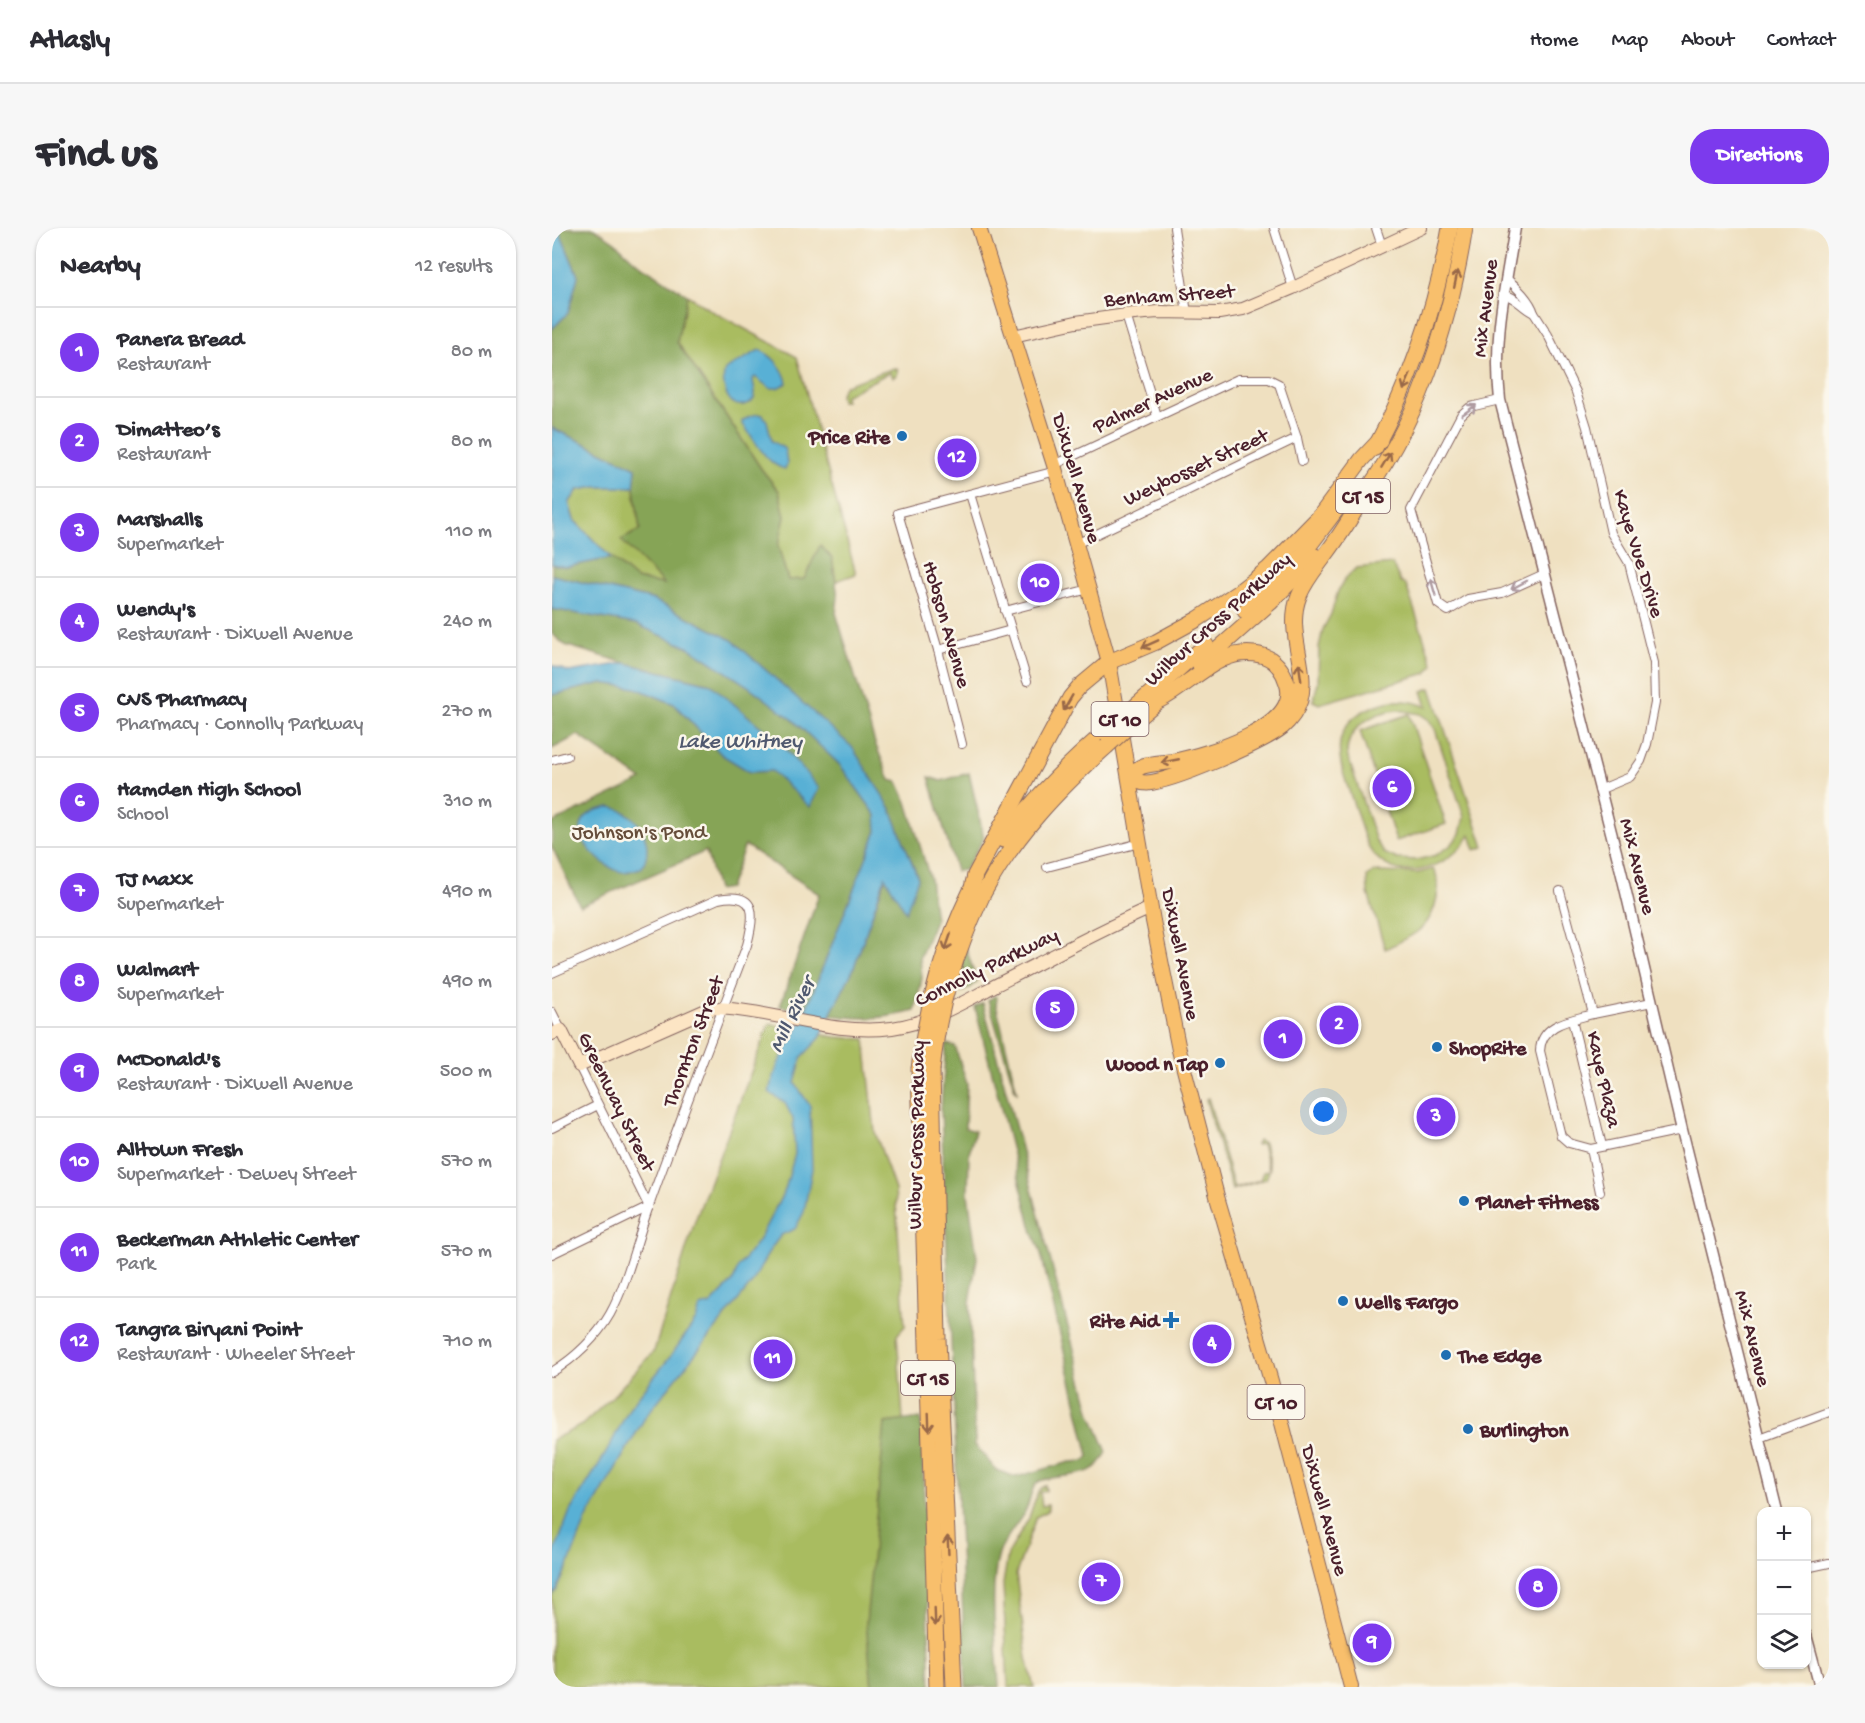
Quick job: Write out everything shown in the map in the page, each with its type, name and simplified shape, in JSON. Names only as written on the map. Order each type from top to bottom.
[{"type":"highway","name":"Wilbur Cross Parkway","points":[[937,1687],[926,1070],[928,1008],[953,927],[977,891],[995,871],[1040,810],[1105,740],[1303,554],[1351,491],[1380,440],[1408,382],[1428,328],[1450,228]]},
{"type":"highway","name":"Wilbur Cross Parkway","points":[[1138,711],[1160,700],[1270,603],[1316,555],[1361,499],[1397,441],[1418,401],[1449,310],[1465,228]]},
{"type":"highway","points":[[977,891],[975,875],[1070,698],[1079,687],[1109,662],[1156,642],[1198,619],[1237,593],[1268,568],[1320,516],[1362,459],[1380,440]]},
{"type":"highway","points":[[1160,700],[1175,692],[1211,665],[1232,656],[1251,653],[1268,657],[1281,669],[1289,686],[1288,702],[1280,716],[1263,728],[1205,753],[1176,761],[1142,766],[1130,777],[1138,782],[1146,783],[1191,769],[1263,739],[1281,727],[1293,715],[1300,699],[1302,682],[1294,629],[1299,596],[1308,579],[1352,518],[1361,499]]},
{"type":"highway","name":"Wilbur Cross Parkway","points":[[926,1070],[954,1687]]},
{"type":"main road","name":"Dixwell Avenue","points":[[983,229],[1013,336],[1055,468],[1109,662],[1165,983],[1192,1105],[1271,1381],[1351,1687]]},
{"type":"main road","name":"Benham Street","points":[[1013,336],[1076,322],[1126,315],[1158,312],[1231,312],[1256,305],[1415,231]]},
{"type":"main road","name":"Connolly Parkway","points":[[724,1008],[851,1029],[893,1028],[922,1020],[958,1005],[1112,925],[1151,908]]},
{"type":"main road","points":[[579,1066],[706,1010],[724,1008]]},
{"type":"main road","name":"Greenway Street","points":[[556,1032],[579,1066]]},
{"type":"street","points":[[1174,228],[1187,313]]},
{"type":"street","points":[[1274,228],[1293,288]]},
{"type":"street","points":[[1376,228],[1382,246]]},
{"type":"street","name":"Mix Avenue","points":[[1515,228],[1503,294],[1496,356],[1500,400],[1652,1002],[1776,1507]]},
{"type":"street","name":"Kaye Vue Drive","points":[[1506,278],[1532,307],[1576,392],[1611,533],[1629,563],[1654,663],[1655,704],[1641,761],[1630,777],[1599,790]]},
{"type":"street","name":"Kaye Vue Drive","points":[[1503,294],[1515,298],[1528,311],[1534,313]]},
{"type":"street","points":[[1126,315],[1156,416]]},
{"type":"street","name":"Palmer Avenue","points":[[898,513],[1055,468],[1156,416],[1238,379],[1269,379],[1280,384],[1297,438]]},
{"type":"street","points":[[1500,400],[1478,404],[1465,410],[1412,510],[1438,604],[1448,611],[1468,599],[1515,589],[1544,574]]},
{"type":"street","points":[[1297,438],[1302,461]]},
{"type":"street","name":"Weybosset Street","points":[[1076,544],[1297,438]]},
{"type":"street","points":[[970,494],[1026,681]]},
{"type":"street","name":"Hobson Avenue","points":[[898,513],[938,650],[962,744]]},
{"type":"street","points":[[1005,611],[1089,589]]},
{"type":"street","points":[[938,650],[1011,630]]},
{"type":"street","points":[[552,760],[567,756]]},
{"type":"street","points":[[1047,867],[1140,843]]},
{"type":"street","points":[[1560,891],[1593,1014]]},
{"type":"street","name":"Thornton Street","points":[[552,973],[718,899],[734,896],[751,908],[753,922],[747,945],[649,1207],[620,1293],[609,1315],[595,1335],[552,1371]]},
{"type":"street","name":"Kaye Plaza","points":[[1591,1149],[1569,1143],[1561,1136],[1540,1051],[1541,1041],[1548,1030],[1558,1024],[1652,1002]]},
{"type":"street","name":"Greenway Street","points":[[552,1012],[556,1032]]},
{"type":"street","name":"Kaye Plaza","points":[[1572,1020],[1602,1146]]},
{"type":"street","name":"Greenway Street","points":[[579,1066],[649,1207]]},
{"type":"street","points":[[552,1128],[598,1105]]},
{"type":"street","points":[[1600,1192],[1591,1149],[1682,1130]]},
{"type":"street","points":[[552,1254],[649,1207]]},
{"type":"street","points":[[1759,1438],[1829,1412]]},
{"type":"street","points":[[1811,1567],[1829,1563]]},
{"type":"street","points":[[1811,1654],[1820,1687]]},
{"type":"green space","points":[[558,228],[594,228],[615,242],[634,260],[687,295],[677,342],[762,470],[779,491],[785,517],[778,546],[788,580],[804,579],[820,545],[832,558],[838,597],[836,613],[875,743],[890,780],[898,782],[907,802],[930,879],[935,920],[920,957],[922,978],[915,1011],[872,1018],[830,1015],[853,970],[886,876],[918,878],[890,807],[789,691],[732,640],[654,600],[552,575],[552,564],[566,567],[611,558],[636,579],[664,584],[621,540],[640,530],[634,487],[636,468],[552,428],[552,329],[568,313],[578,276]]},
{"type":"green space","points":[[687,295],[797,357],[856,574],[836,581],[832,558],[804,579],[788,580],[778,546],[785,517],[779,491],[762,470],[677,342]]},
{"type":"green space","points":[[894,368],[898,370],[897,375],[893,377],[890,372],[844,396],[846,401],[841,401],[840,394],[845,385]]},
{"type":"green space","points":[[596,487],[634,487],[640,530],[622,540],[665,585],[636,579],[611,558],[574,520],[569,503],[578,490]]},
{"type":"green space","points":[[1392,564],[1401,582],[1406,585],[1433,665],[1427,673],[1319,704],[1313,701],[1318,683],[1319,647],[1323,629],[1331,614],[1338,591],[1345,579],[1356,568]]},
{"type":"green space","points":[[552,609],[636,624],[690,648],[748,686],[792,719],[840,765],[876,815],[877,831],[805,1012],[780,1006],[819,894],[745,845],[729,888],[717,890],[706,851],[580,906],[552,847],[552,823],[642,780],[578,735],[552,749],[552,695],[602,683],[636,688],[674,704],[722,755],[750,772],[772,771],[711,684],[625,663],[565,645],[552,634]]},
{"type":"green space","points":[[1431,688],[1484,847],[1475,850],[1470,835],[1462,846],[1440,863],[1414,871],[1400,870],[1387,866],[1376,857],[1366,842],[1341,766],[1341,738],[1346,726],[1357,715],[1374,706],[1400,701],[1414,702],[1427,707],[1422,691]],"holes":[[[1398,710],[1420,714],[1429,720],[1435,729],[1464,817],[1460,834],[1451,845],[1436,855],[1417,860],[1397,859],[1384,853],[1376,841],[1347,754],[1348,744],[1351,736],[1363,723],[1379,714]]]},
{"type":"green space","points":[[1409,714],[1446,824],[1396,841],[1360,731]]},
{"type":"green space","points":[[969,773],[984,838],[965,870],[956,871],[929,777],[941,781]]},
{"type":"green space","points":[[1433,869],[1438,890],[1430,917],[1425,925],[1412,936],[1385,949],[1368,893],[1367,877],[1373,872],[1418,873]]},
{"type":"green space","points":[[966,948],[977,982],[961,992],[957,981]]},
{"type":"green space","points":[[995,996],[997,998],[996,1004],[1017,1092],[988,1000]]},
{"type":"green space","points":[[983,1003],[1091,1414],[1107,1452],[1102,1461],[1088,1471],[1043,1480],[1033,1489],[1026,1510],[1001,1548],[996,1569],[994,1602],[999,1687],[966,1687],[941,1110],[946,1044],[955,1046],[967,1084],[965,1128],[975,1131],[969,1153],[968,1194],[977,1258],[970,1303],[975,1445],[996,1470],[1016,1477],[1070,1462],[1085,1461],[1089,1456],[1040,1250],[1033,1233],[975,1007]]},
{"type":"green space","points":[[769,1024],[835,1037],[865,1039],[875,1132],[895,1190],[905,1326],[897,1335],[909,1503],[903,1687],[552,1687],[552,1440],[582,1425],[612,1397],[654,1351],[695,1221]]},
{"type":"green space","points":[[1208,1098],[1234,1188],[1260,1180],[1263,1172],[1269,1170],[1262,1144],[1256,1145],[1258,1140],[1264,1143],[1270,1169],[1266,1179],[1232,1190],[1208,1107],[1206,1099]]},
{"type":"green space","points":[[921,1418],[931,1687],[872,1687],[866,1623],[885,1423]]},
{"type":"green space","points":[[1045,1485],[1046,1491],[1040,1492],[1042,1506],[1048,1505],[1048,1511],[1036,1517],[1016,1574],[1027,1658],[1034,1687],[1008,1687],[1003,1584],[1008,1554],[1029,1518],[1038,1491]]},
{"type":"water","points":[[552,228],[558,228],[578,276],[568,313],[552,329]]},
{"type":"water","points":[[759,350],[769,355],[777,363],[787,383],[777,388],[770,388],[755,377],[753,379],[754,398],[749,403],[734,404],[725,389],[725,370]]},
{"type":"water","points":[[763,415],[767,421],[772,441],[785,449],[787,464],[785,469],[766,457],[742,423],[750,416]]},
{"type":"water","points":[[552,428],[636,468],[634,487],[596,487],[578,490],[569,503],[574,520],[611,558],[566,567],[552,564]]},
{"type":"water","points":[[552,575],[654,600],[732,640],[852,747],[890,807],[918,878],[906,912],[885,877],[853,970],[820,1038],[802,1057],[795,1083],[810,1106],[812,1169],[804,1212],[795,1229],[781,1235],[752,1283],[646,1416],[587,1518],[568,1566],[557,1590],[552,1595],[552,1559],[570,1511],[606,1453],[630,1407],[696,1320],[700,1307],[711,1304],[733,1281],[738,1267],[758,1241],[785,1190],[795,1154],[793,1119],[785,1103],[769,1092],[778,1064],[805,1012],[877,831],[876,815],[840,765],[792,719],[748,686],[690,648],[636,624],[552,609]]},
{"type":"water","name":"Lake Whitney","points":[[625,663],[710,684],[780,743],[819,788],[810,807],[772,771],[750,772],[722,755],[674,704],[636,688],[602,683],[552,695],[552,665],[569,672]]},
{"type":"water","name":"Johnson's Pond","points":[[609,807],[628,814],[642,829],[647,849],[646,859],[641,868],[625,872],[616,870],[607,866],[585,844],[581,827],[584,819],[592,812]]},
{"type":"place","name":"Price Rite","points":[[902,436]]},
{"type":"place","name":"Tangra Biryani Point","points":[[957,458]]},
{"type":"place","name":"Alltown Fresh","points":[[1040,583]]},
{"type":"place","name":"Hamden High School","points":[[1392,788]]},
{"type":"place","name":"CVS Pharmacy","points":[[1055,1009]]},
{"type":"place","name":"Dimatteo’s","points":[[1339,1025]]},
{"type":"place","name":"Panera Bread","points":[[1283,1039]]},
{"type":"place","name":"ShopRite","points":[[1437,1047]]},
{"type":"place","name":"Wood n Tap","points":[[1220,1063]]},
{"type":"place","name":"Marshalls","points":[[1436,1117]]},
{"type":"place","name":"Planet Fitness","points":[[1464,1201]]},
{"type":"place","name":"Wells Fargo","points":[[1343,1301]]},
{"type":"place","name":"Rite Aid","points":[[1171,1320]]},
{"type":"place","name":"Wendy's","points":[[1212,1344]]},
{"type":"place","name":"The Edge","points":[[1446,1355]]},
{"type":"place","name":"Beckerman Athletic Center","points":[[773,1359]]},
{"type":"place","name":"Burlington","points":[[1468,1429]]},
{"type":"place","name":"TJ Maxx","points":[[1101,1582]]},
{"type":"place","name":"Walmart","points":[[1538,1588]]},
{"type":"place","name":"McDonald's","points":[[1372,1643]]},
{"type":"water label","name":"Mill River","points":[[790,1014]]}]
